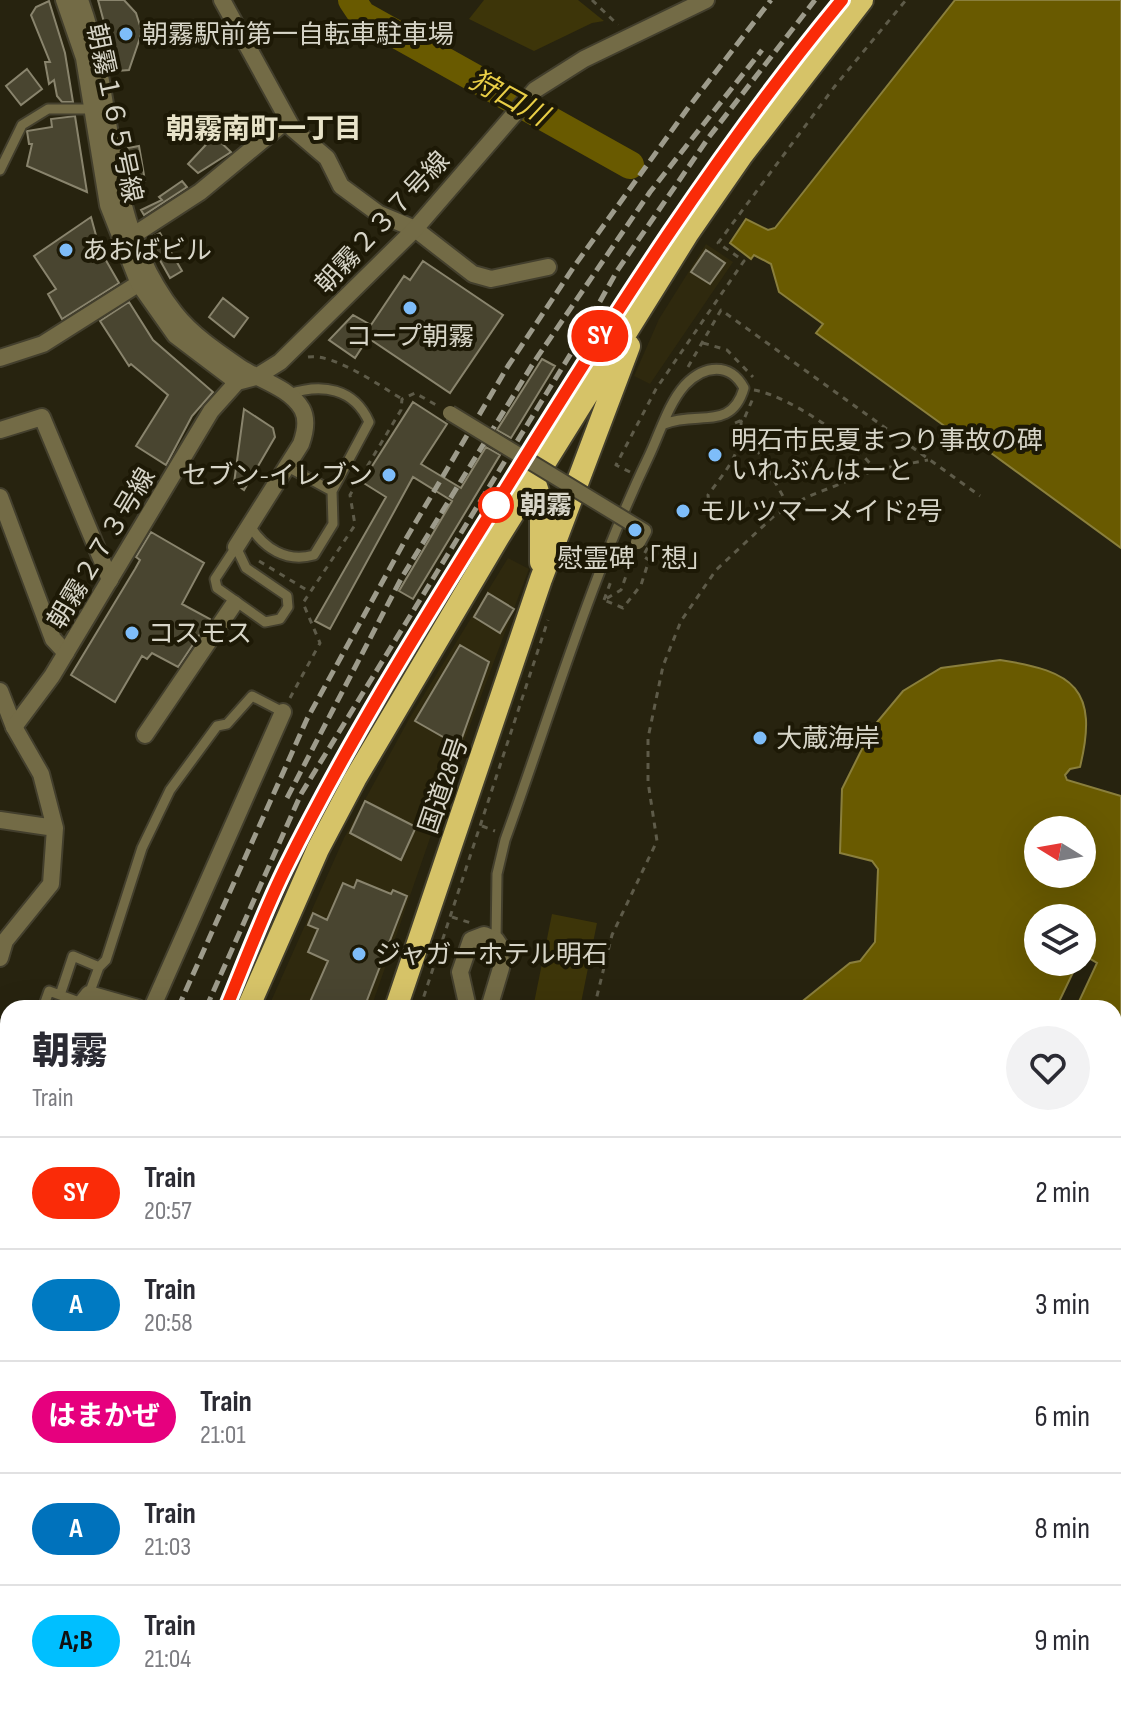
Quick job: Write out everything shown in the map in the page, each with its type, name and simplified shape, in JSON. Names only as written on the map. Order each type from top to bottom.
[{"type":"highway","points":[[252,1000],[318,849],[355,779],[499,536],[635,317],[742,155],[862,0]]},
{"type":"highway","name":"国道28号","points":[[399,1000],[541,579],[628,350],[635,317]]},
{"type":"highway","name":"国道28号","points":[[534,480],[541,501],[541,579]]},
{"type":"highway","points":[[499,536],[527,535],[541,552]]},
{"type":"street","name":"朝霧１６５号線","points":[[64,0],[100,108]]},
{"type":"street","name":"朝霧１６５号線","points":[[80,0],[127,240],[175,335],[237,382]]},
{"type":"street","points":[[222,0],[287,120],[327,158],[341,186],[379,214],[415,229],[473,274],[491,279],[548,267]]},
{"type":"street","name":"朝霧２３７号線","points":[[237,382],[256,377],[280,362],[415,229],[535,90],[561,72],[706,0]]},
{"type":"street","points":[[127,240],[200,192],[287,120]]},
{"type":"street","name":"朝霧１６５号線","points":[[145,280],[212,348],[289,394]]},
{"type":"street","points":[[0,358],[43,344],[145,280]]},
{"type":"street","name":"朝霧２７３号線","points":[[7,730],[66,653],[211,411],[237,382]]},
{"type":"street","points":[[236,547],[288,467],[306,429],[302,409],[289,394]]},
{"type":"street","points":[[447,411],[644,531],[640,549]]},
{"type":"street","points":[[0,430],[42,417],[110,580]]},
{"type":"street","points":[[0,497],[53,639],[66,653]]},
{"type":"street","points":[[145,735],[234,604]]},
{"type":"street","points":[[0,691],[7,730],[41,774],[55,828],[51,884],[2,946]]},
{"type":"street","points":[[156,1000],[283,712]]},
{"type":"street","points":[[0,820],[55,828]]},
{"type":"street","points":[[466,1000],[460,972],[466,948],[478,935],[496,940],[501,953],[501,968],[491,1000]]},
{"type":"lane","points":[[0,170],[22,125],[48,109],[100,108]]},
{"type":"lane","points":[[496,940],[497,874],[505,840],[635,486],[664,424],[684,386],[707,369],[725,369],[749,389],[739,406],[728,414],[681,417],[664,424]]},
{"type":"lane","points":[[250,526],[260,542],[286,556],[314,555],[333,524],[332,491],[369,422],[362,406],[330,387],[309,387],[289,394]]},
{"type":"lane","points":[[288,467],[332,491]]},
{"type":"lane","points":[[236,547],[246,568],[287,596],[288,607],[280,619],[265,622],[234,604],[217,588],[215,579],[236,547]]},
{"type":"lane","points":[[84,1000],[99,967],[106,960],[142,848],[170,790],[217,726],[227,724],[252,696],[283,712]]},
{"type":"lane","points":[[60,995],[73,956],[99,967]]},
{"type":"lane","points":[[46,1000],[49,991],[76,1000]]},
{"type":"path","points":[[592,0],[632,38]]},
{"type":"path","points":[[630,472],[616,465],[656,389],[744,261],[718,243],[835,86],[906,0]]},
{"type":"path","points":[[721,310],[980,496]]},
{"type":"path","points":[[703,343],[727,350],[750,371],[749,389],[754,402],[741,421],[732,424]]},
{"type":"path","points":[[280,362],[316,356],[350,369],[402,399]]},
{"type":"path","points":[[749,389],[773,393],[863,453],[875,470]]},
{"type":"path","points":[[402,399],[415,393],[447,411]]},
{"type":"path","points":[[283,712],[320,643],[303,603],[355,525],[350,495],[401,410],[402,399]]},
{"type":"path","points":[[741,421],[789,507]]},
{"type":"path","points":[[710,512],[708,495],[735,460],[742,440],[741,421]]},
{"type":"path","points":[[596,1000],[612,935],[657,841],[648,782],[648,738],[663,666],[681,621],[716,570],[774,516],[875,470],[928,460]]},
{"type":"path","points":[[236,547],[310,592]]},
{"type":"path","points":[[640,549],[649,560],[641,585],[623,608],[604,600],[621,590],[640,549]]},
{"type":"path","points":[[604,600],[613,573]]},
{"type":"path","points":[[423,1000],[552,608]]},
{"type":"shaded area","points":[[484,0],[578,0],[604,21],[592,23],[534,51],[469,19]]},
{"type":"shaded area","points":[[955,0],[1121,0],[1121,548],[954,426],[950,430],[816,333],[823,324],[779,292],[771,264],[754,255],[751,259],[730,243],[746,219],[768,230],[775,228]]},
{"type":"shaded area","points":[[706,244],[733,262],[650,384],[634,376],[659,319]]},
{"type":"shaded area","points":[[508,558],[529,569],[461,749],[374,1000],[272,1000],[344,838],[409,719]]},
{"type":"shaded area","points":[[1000,660],[1046,670],[1075,688],[1083,702],[1085,740],[1080,767],[1070,769],[1065,775],[1067,780],[1121,796],[1121,1000],[1080,1000],[1091,976],[1096,976],[1096,904],[1024,904],[1024,976],[1071,976],[1060,1000],[804,1000],[850,963],[860,961],[875,942],[878,869],[872,861],[840,853],[842,789],[873,727],[903,691],[941,668]]},
{"type":"shaded area","points":[[552,914],[597,923],[582,1000],[535,1000]]},
{"type":"building","name":"朝霧駅前第一自転車駐車場","points":[[98,0],[124,0],[136,13],[142,32],[129,70],[117,71]]},
{"type":"building","points":[[49,1],[65,53],[73,102],[62,102],[57,96],[54,80],[49,84],[45,62],[50,62],[31,15],[36,7]]},
{"type":"building","points":[[27,69],[42,89],[21,105],[6,86]]},
{"type":"building","points":[[75,116],[87,192],[27,166],[32,144],[29,144],[27,131],[52,127],[51,119]]},
{"type":"building","points":[[214,136],[231,152],[198,173],[188,164]]},
{"type":"building","points":[[139,146],[145,181],[133,183],[128,148]]},
{"type":"building","points":[[182,181],[187,187],[144,215],[141,210],[162,200],[159,197]]},
{"type":"building","points":[[91,217],[100,250],[119,283],[62,319],[48,294],[56,289],[34,256]]},
{"type":"building","points":[[160,233],[182,271],[170,278],[148,239]]},
{"type":"building","points":[[706,250],[725,263],[710,284],[691,272]]},
{"type":"building","points":[[423,261],[503,315],[450,393],[368,338],[355,358],[329,340],[353,315],[371,325],[404,276],[410,280]]},
{"type":"building","points":[[223,298],[248,318],[234,337],[209,317]]},
{"type":"building","points":[[129,302],[153,340],[213,392],[192,416],[166,465],[136,446],[168,395],[131,364],[129,366],[100,321]]},
{"type":"building","points":[[542,359],[555,366],[511,438],[497,430]]},
{"type":"building","points":[[413,402],[447,424],[421,464],[461,488],[486,447],[500,455],[413,599],[399,591],[452,501],[413,477],[330,629],[315,621],[386,497],[362,482]]},
{"type":"building","points":[[244,409],[273,428],[275,437],[244,490],[234,483]]},
{"type":"building","points":[[151,532],[204,563],[182,604],[210,619],[178,667],[152,653],[147,659],[142,656],[115,702],[71,675],[135,569],[140,560],[136,557]]},
{"type":"building","points":[[488,593],[514,609],[500,633],[474,617]]},
{"type":"building","points":[[460,645],[489,662],[459,746],[415,721]]},
{"type":"building","points":[[365,801],[416,827],[401,860],[350,833]]},
{"type":"building","points":[[357,880],[391,894],[393,890],[407,896],[367,1000],[311,1000],[328,961],[308,952],[318,929],[308,925],[313,913],[327,920],[343,883],[354,888]]},
{"type":"waterway","name":"狩口川","points":[[352,0],[362,15],[630,165]]},
{"type":"railway","points":[[182,1000],[307,719],[407,537],[508,366],[573,268],[688,108],[771,0]]},
{"type":"railway","points":[[210,1000],[301,794],[573,350],[617,271],[709,137],[815,0]]},
{"type":"railway","points":[[229,1000],[269,903],[311,818],[423,622],[668,233],[752,114],[842,0]]},
{"type":"railway","points":[[287,798],[402,577],[534,362],[650,192],[762,50]]},
{"type":"train","name":"SY","points":[[229,1000],[294,850],[351,744],[423,623],[598,339],[677,219],[753,111],[842,0]]},
{"type":"place","name":"朝霧駅前第一自転車駐車場","points":[[126,34]]},
{"type":"place","name":"あおばビル","points":[[66,250]]},
{"type":"place","name":"コープ朝霧","points":[[410,308]]},
{"type":"place","name":"明石市民夏まつり事故の碑 いれぶんはーと","points":[[715,455]]},
{"type":"place","name":"セブン-イレブン","points":[[389,475]]},
{"type":"place","name":"朝霧","points":[[496,505]]},
{"type":"place","name":"モルツマーメイド2号","points":[[683,511]]},
{"type":"place","name":"慰霊碑「想」","points":[[635,530]]},
{"type":"place","name":"コスモス","points":[[132,633]]},
{"type":"place","name":"大蔵海岸","points":[[760,738]]},
{"type":"place","name":"ジャガーホテル明石","points":[[359,954]]},
{"type":"district","name":"朝霧南町一丁目","points":[[264,128]]}]
